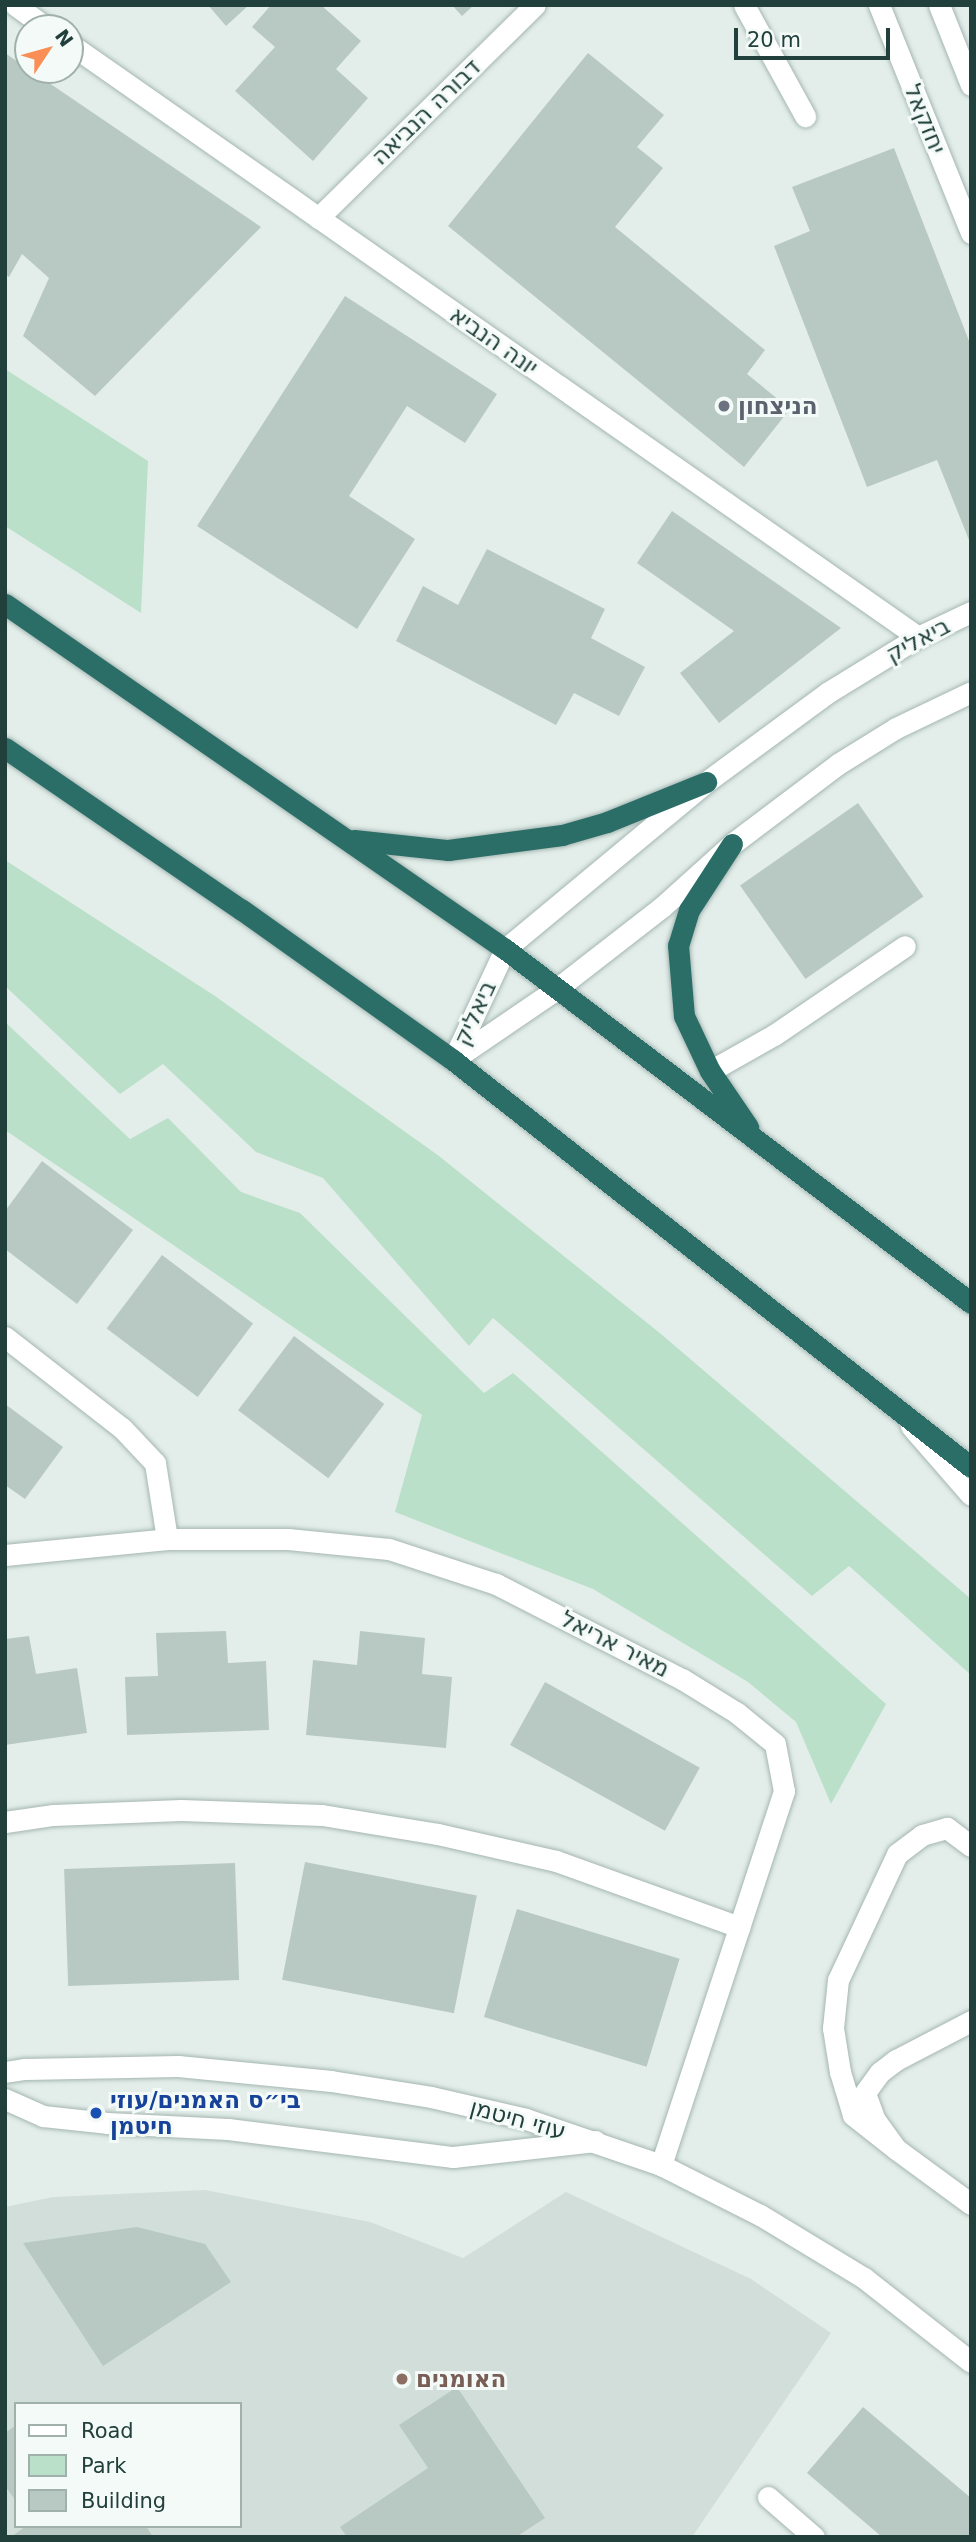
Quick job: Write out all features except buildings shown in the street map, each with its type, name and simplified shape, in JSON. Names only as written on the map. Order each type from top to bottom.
[{"type":"highway","points":[[5,604],[505,949],[555,990],[971,1303]]},
{"type":"highway","points":[[8,752],[453,1060],[971,1467]]},
{"type":"highway","points":[[349,839],[449,849],[562,835],[607,822],[706,782]]},
{"type":"highway","points":[[732,844],[689,909],[678,945],[684,1016],[710,1071],[757,1141]]},
{"type":"street","name":"דבורה הנביאה","points":[[317,218],[535,5]]},
{"type":"street","points":[[744,5],[805,116]]},
{"type":"street","name":"יחזקאל","points":[[879,5],[971,233]]},
{"type":"street","points":[[939,5],[971,85]]},
{"type":"street","name":"יונה הנביא","points":[[84,54],[918,637]]},
{"type":"street","name":"ביאליק","points":[[453,1060],[505,949],[706,782],[827,693],[918,637],[971,612]]},
{"type":"street","name":"ביאליק","points":[[453,1060],[555,990],[662,907],[732,844],[838,764],[896,727],[971,692]]},
{"type":"street","points":[[710,1071],[774,1035],[905,946]]},
{"type":"street","points":[[5,1337],[122,1428],[155,1463],[167,1539]]},
{"type":"street","points":[[894,1406],[971,1495]]},
{"type":"street","name":"מאיר אריאל","points":[[5,1555],[167,1539],[288,1539],[389,1549],[496,1584],[682,1679],[737,1713],[775,1744],[784,1791],[661,2165]]},
{"type":"street","points":[[5,1822],[53,1815],[181,1810],[323,1815],[438,1834],[555,1861],[739,1927]]},
{"type":"street","points":[[971,1846],[947,1828],[922,1835],[897,1854],[838,1980],[833,2028],[840,2072],[853,2115],[971,2204]]},
{"type":"street","points":[[896,2149],[875,2120],[865,2093],[880,2072],[896,2060],[971,2021]]},
{"type":"street","name":"עוזי חיטמן","points":[[5,2072],[25,2069],[178,2066],[331,2081],[431,2097],[526,2119],[661,2165],[760,2215],[864,2278],[971,2362]]},
{"type":"street","points":[[5,2099],[43,2116],[107,2123],[228,2129],[453,2157],[596,2141]]},
{"type":"street","points":[[768,2497],[814,2537]]},
{"type":"shaded area","name":"האומנים","points":[[205,2190],[370,2222],[463,2258],[566,2192],[751,2279],[831,2333],[692,2537],[5,2537],[5,2207],[53,2197]]},
{"type":"green space","points":[[5,369],[148,461],[141,613],[5,526]]},
{"type":"green space","points":[[5,860],[215,996],[439,1156],[661,1334],[971,1599],[971,1675],[849,1566],[812,1596],[493,1318],[469,1346],[323,1178],[256,1152],[163,1064],[120,1094],[5,986]]},
{"type":"green space","points":[[5,1022],[130,1139],[168,1118],[241,1192],[300,1213],[484,1393],[513,1373],[886,1704],[831,1804],[796,1722],[748,1682],[593,1589],[395,1512],[422,1415],[5,1130]]},
{"type":"place","name":"הניצחון","points":[[724,406]]},
{"type":"place","name":"בי״ס האמנים/עוזי חיטמן","points":[[96,2113]]},
{"type":"place","name":"האומנים","points":[[402,2379]]}]
